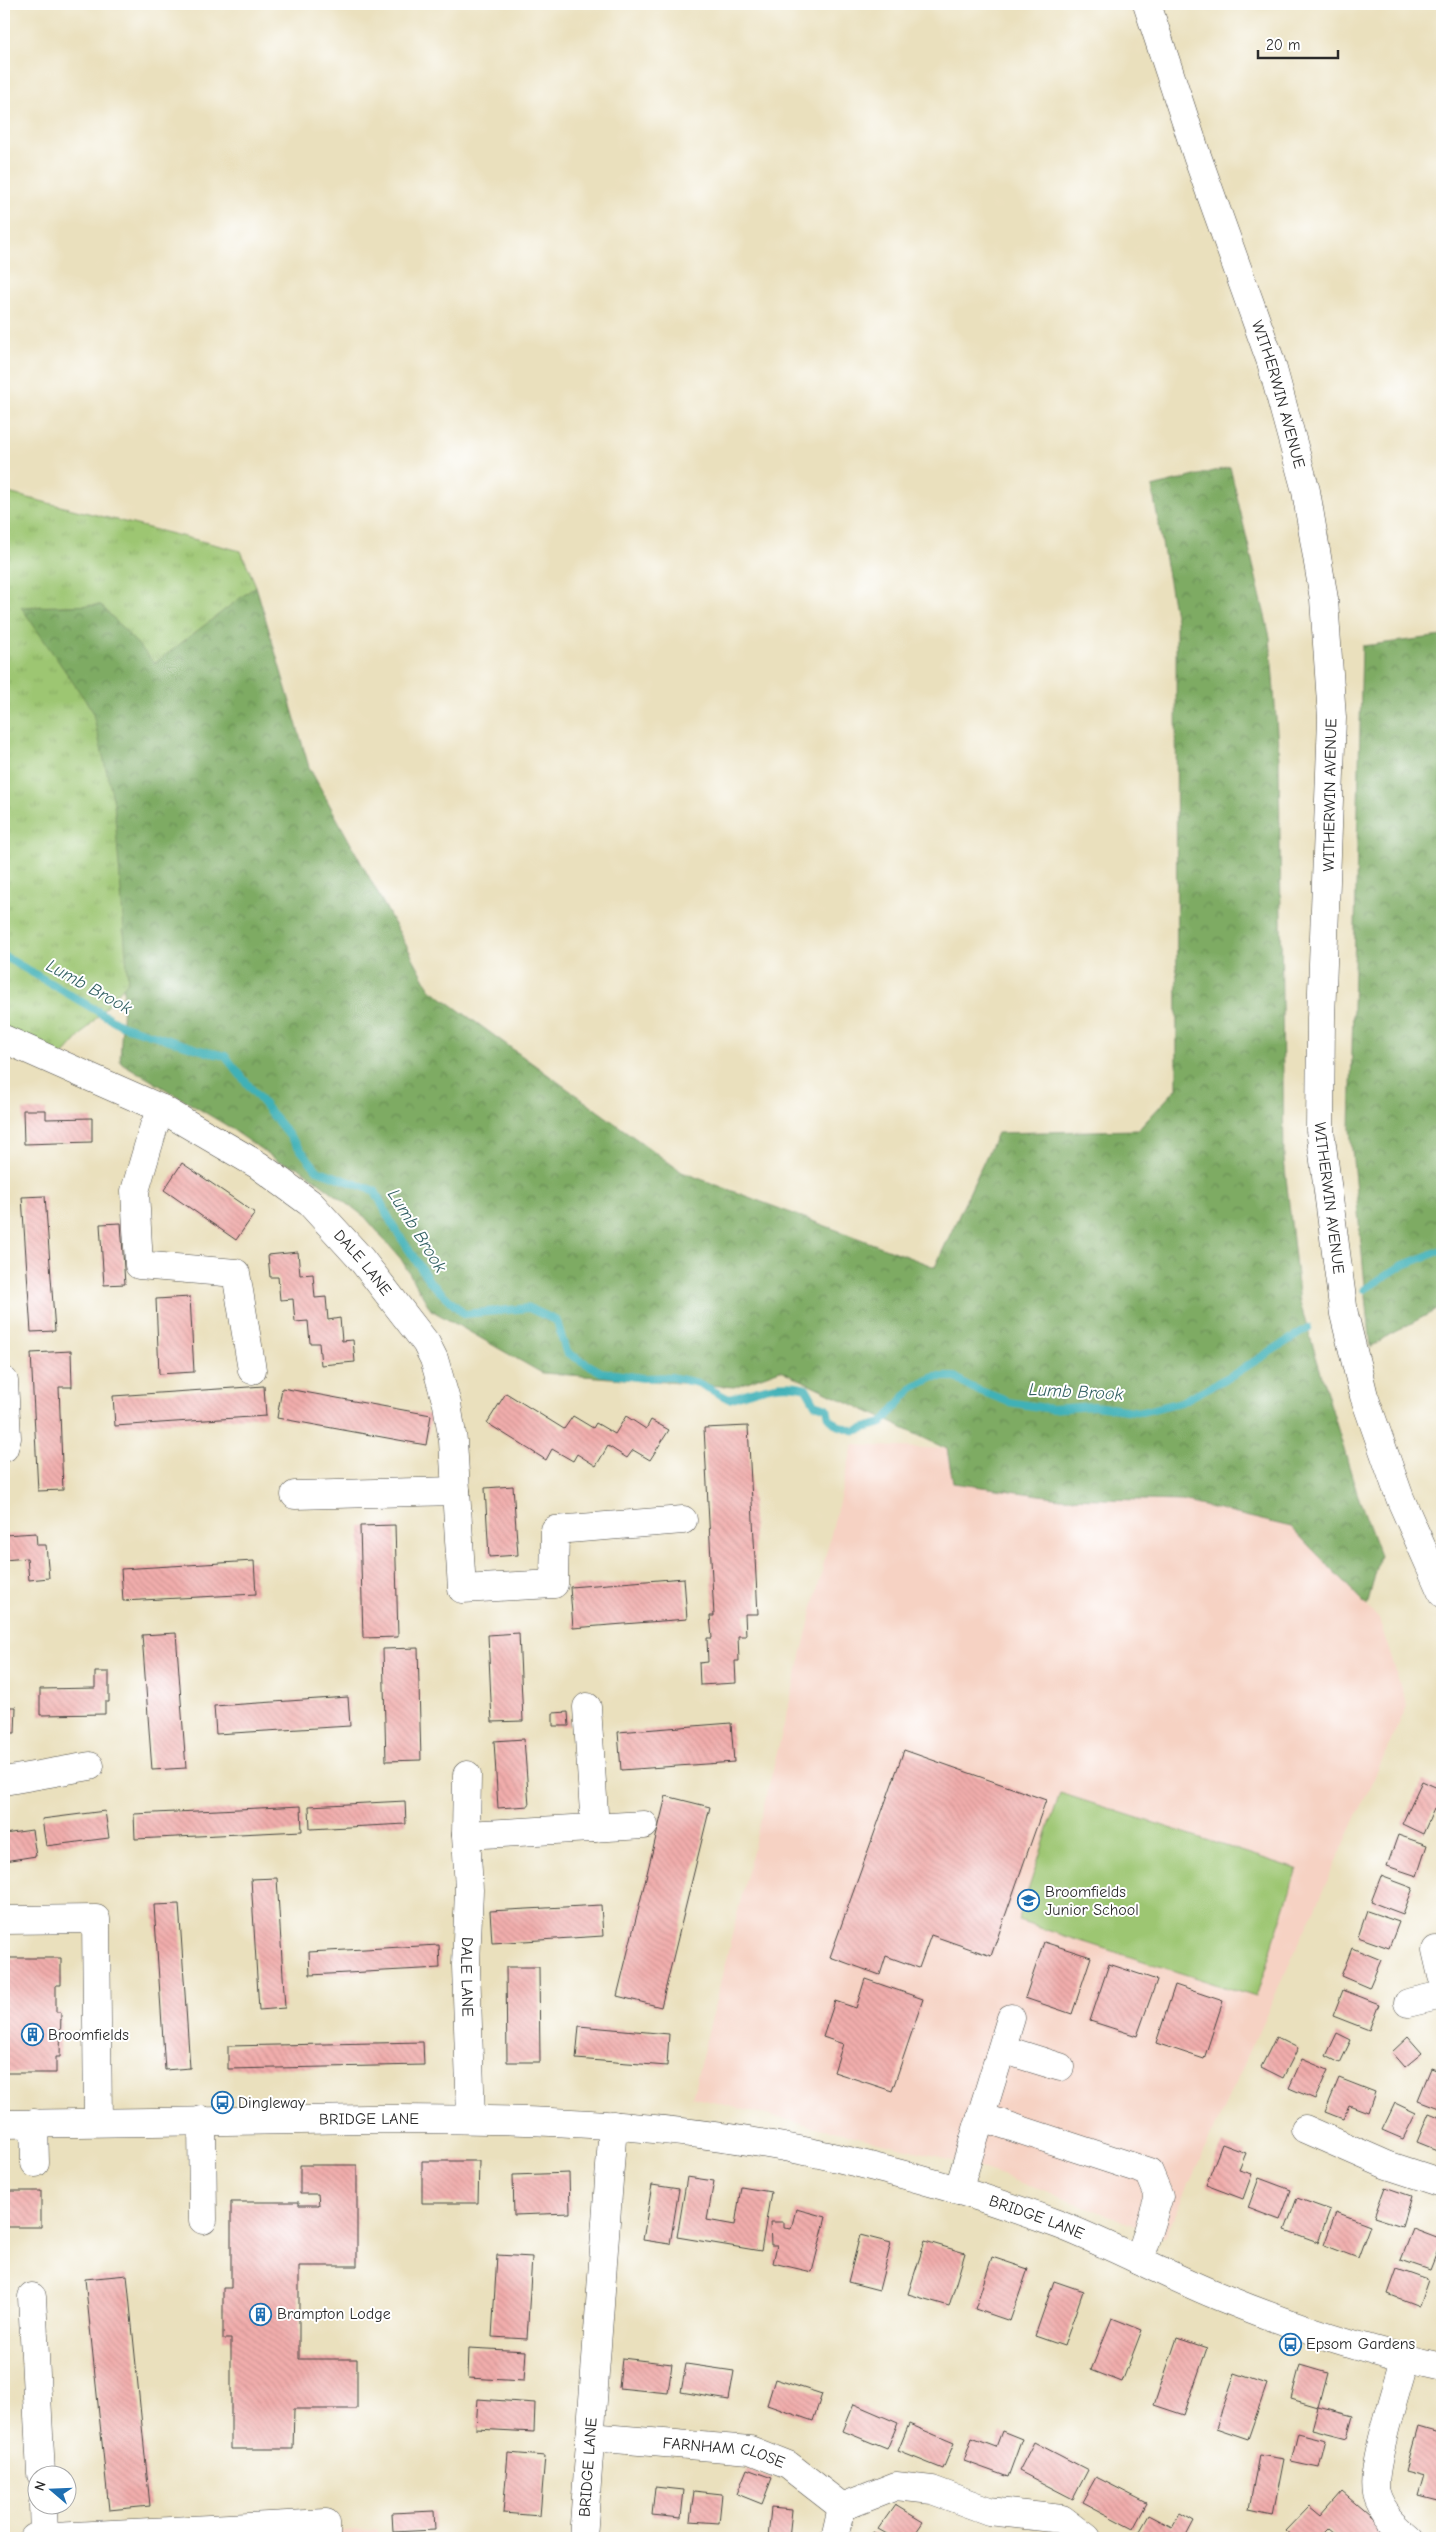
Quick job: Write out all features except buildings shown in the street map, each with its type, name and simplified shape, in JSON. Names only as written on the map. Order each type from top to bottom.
[{"type":"street","name":"WITHERWIN AVENUE","points":[[1147,4],[1194,147],[1271,362],[1306,491],[1324,599],[1332,718],[1321,1018],[1320,1130],[1344,1314],[1364,1396],[1400,1498],[1442,1594]]},
{"type":"street","name":"DALE LANE","points":[[4,1038],[162,1109],[258,1165],[310,1203],[332,1225],[393,1298],[426,1342],[434,1359],[447,1404],[453,1440],[462,1589],[554,1584],[555,1530],[683,1520]]},
{"type":"street","points":[[162,1109],[154,1126],[135,1191],[139,1265],[236,1273],[252,1370]]},
{"type":"street","points":[[4,1381],[7,1438],[4,1448]]},
{"type":"street","points":[[295,1495],[456,1490]]},
{"type":"street","points":[[587,1707],[596,1828]]},
{"type":"street","points":[[4,1780],[90,1766]]},
{"type":"street","name":"DALE LANE","points":[[467,1775],[466,1834],[469,1890],[466,1965],[471,2119]]},
{"type":"street","points":[[466,1834],[644,1825]]},
{"type":"street","points":[[4,1920],[96,1919],[98,2122]]},
{"type":"street","points":[[1408,2003],[1442,1995]]},
{"type":"street","points":[[958,2192],[1011,2018]]},
{"type":"street","points":[[1002,2049],[1060,2067]]},
{"type":"street","points":[[981,2117],[1149,2172],[1159,2196],[1138,2260]]},
{"type":"street","name":"BRIDGE LANE","points":[[4,2124],[202,2120],[471,2119],[662,2129],[774,2146],[861,2163],[1060,2225],[1231,2301],[1348,2343],[1442,2367]]},
{"type":"street","points":[[202,2120],[203,2220]]},
{"type":"street","points":[[34,2124],[35,2163]]},
{"type":"street","name":"BRIDGE LANE","points":[[583,2538],[614,2125]]},
{"type":"street","points":[[1305,2129],[1387,2165],[1442,2183]]},
{"type":"street","points":[[32,2297],[40,2464]]},
{"type":"street","points":[[1405,2359],[1375,2473],[1375,2484],[1380,2505],[1387,2515],[1411,2538]]},
{"type":"street","name":"FARNHAM CLOSE","points":[[590,2438],[750,2450],[788,2465],[842,2507]]},
{"type":"street","points":[[835,2538],[842,2507],[896,2486],[932,2490],[989,2512],[1062,2519],[1087,2538]]},
{"type":"street","points":[[42,2514],[39,2538],[326,2523],[326,2538]]},
{"type":"shaded area","name":"Broomfields Junior School","points":[[853,1445],[948,1449],[953,1483],[1061,1498],[1182,1501],[1291,1527],[1379,1619],[1407,1706],[1165,2237],[965,2163],[692,2097]]},
{"type":"shaded area","points":[[379,2529],[379,2538],[215,2538]]},
{"type":"green space","points":[[1230,467],[1270,637],[1279,759],[1284,1159],[1300,1303],[1357,1493],[1380,1555],[1367,1606],[1291,1527],[1182,1501],[1061,1498],[953,1483],[947,1449],[780,1370],[734,1387],[542,1373],[431,1310],[401,1259],[365,1217],[300,1168],[278,1161],[226,1125],[120,1062],[124,979],[21,607],[101,605],[155,662],[256,586],[309,767],[430,989],[682,1172],[935,1267],[997,1133],[1138,1130],[1177,1088],[1176,621],[1152,487]]},
{"type":"green space","points":[[4,492],[241,551],[256,586],[155,663],[101,605],[21,607],[92,710],[114,803],[128,982],[57,1062],[4,1039]]},
{"type":"green space","points":[[1442,636],[1442,1307],[1389,1335],[1371,1348],[1350,1129],[1362,646]]},
{"type":"green space","points":[[1060,1793],[1297,1869],[1256,1997],[1018,1921]]},
{"type":"waterway","name":"Lumb Brook","points":[[4,956],[121,1025],[225,1056],[317,1170],[375,1191],[392,1224],[430,1282],[464,1314],[529,1308],[557,1321],[566,1352],[601,1372],[643,1378],[671,1377],[698,1383],[729,1399],[777,1386],[787,1385],[806,1388],[815,1404],[827,1408],[829,1418],[837,1425],[855,1431],[882,1423],[912,1388],[934,1377],[955,1377],[968,1386],[1009,1402],[1051,1409],[1094,1406],[1142,1412],[1181,1402],[1236,1373],[1308,1328]]},
{"type":"waterway","points":[[1365,1289],[1401,1266],[1442,1250]]},
{"type":"place","name":"Broomfields Junior School","points":[[1029,1901]]},
{"type":"place","name":"Broomfields","points":[[32,2035]]},
{"type":"place","name":"Dingleway","points":[[222,2103]]},
{"type":"place","name":"Brampton Lodge","points":[[261,2314]]},
{"type":"place","name":"Epsom Gardens","points":[[1290,2344]]}]
